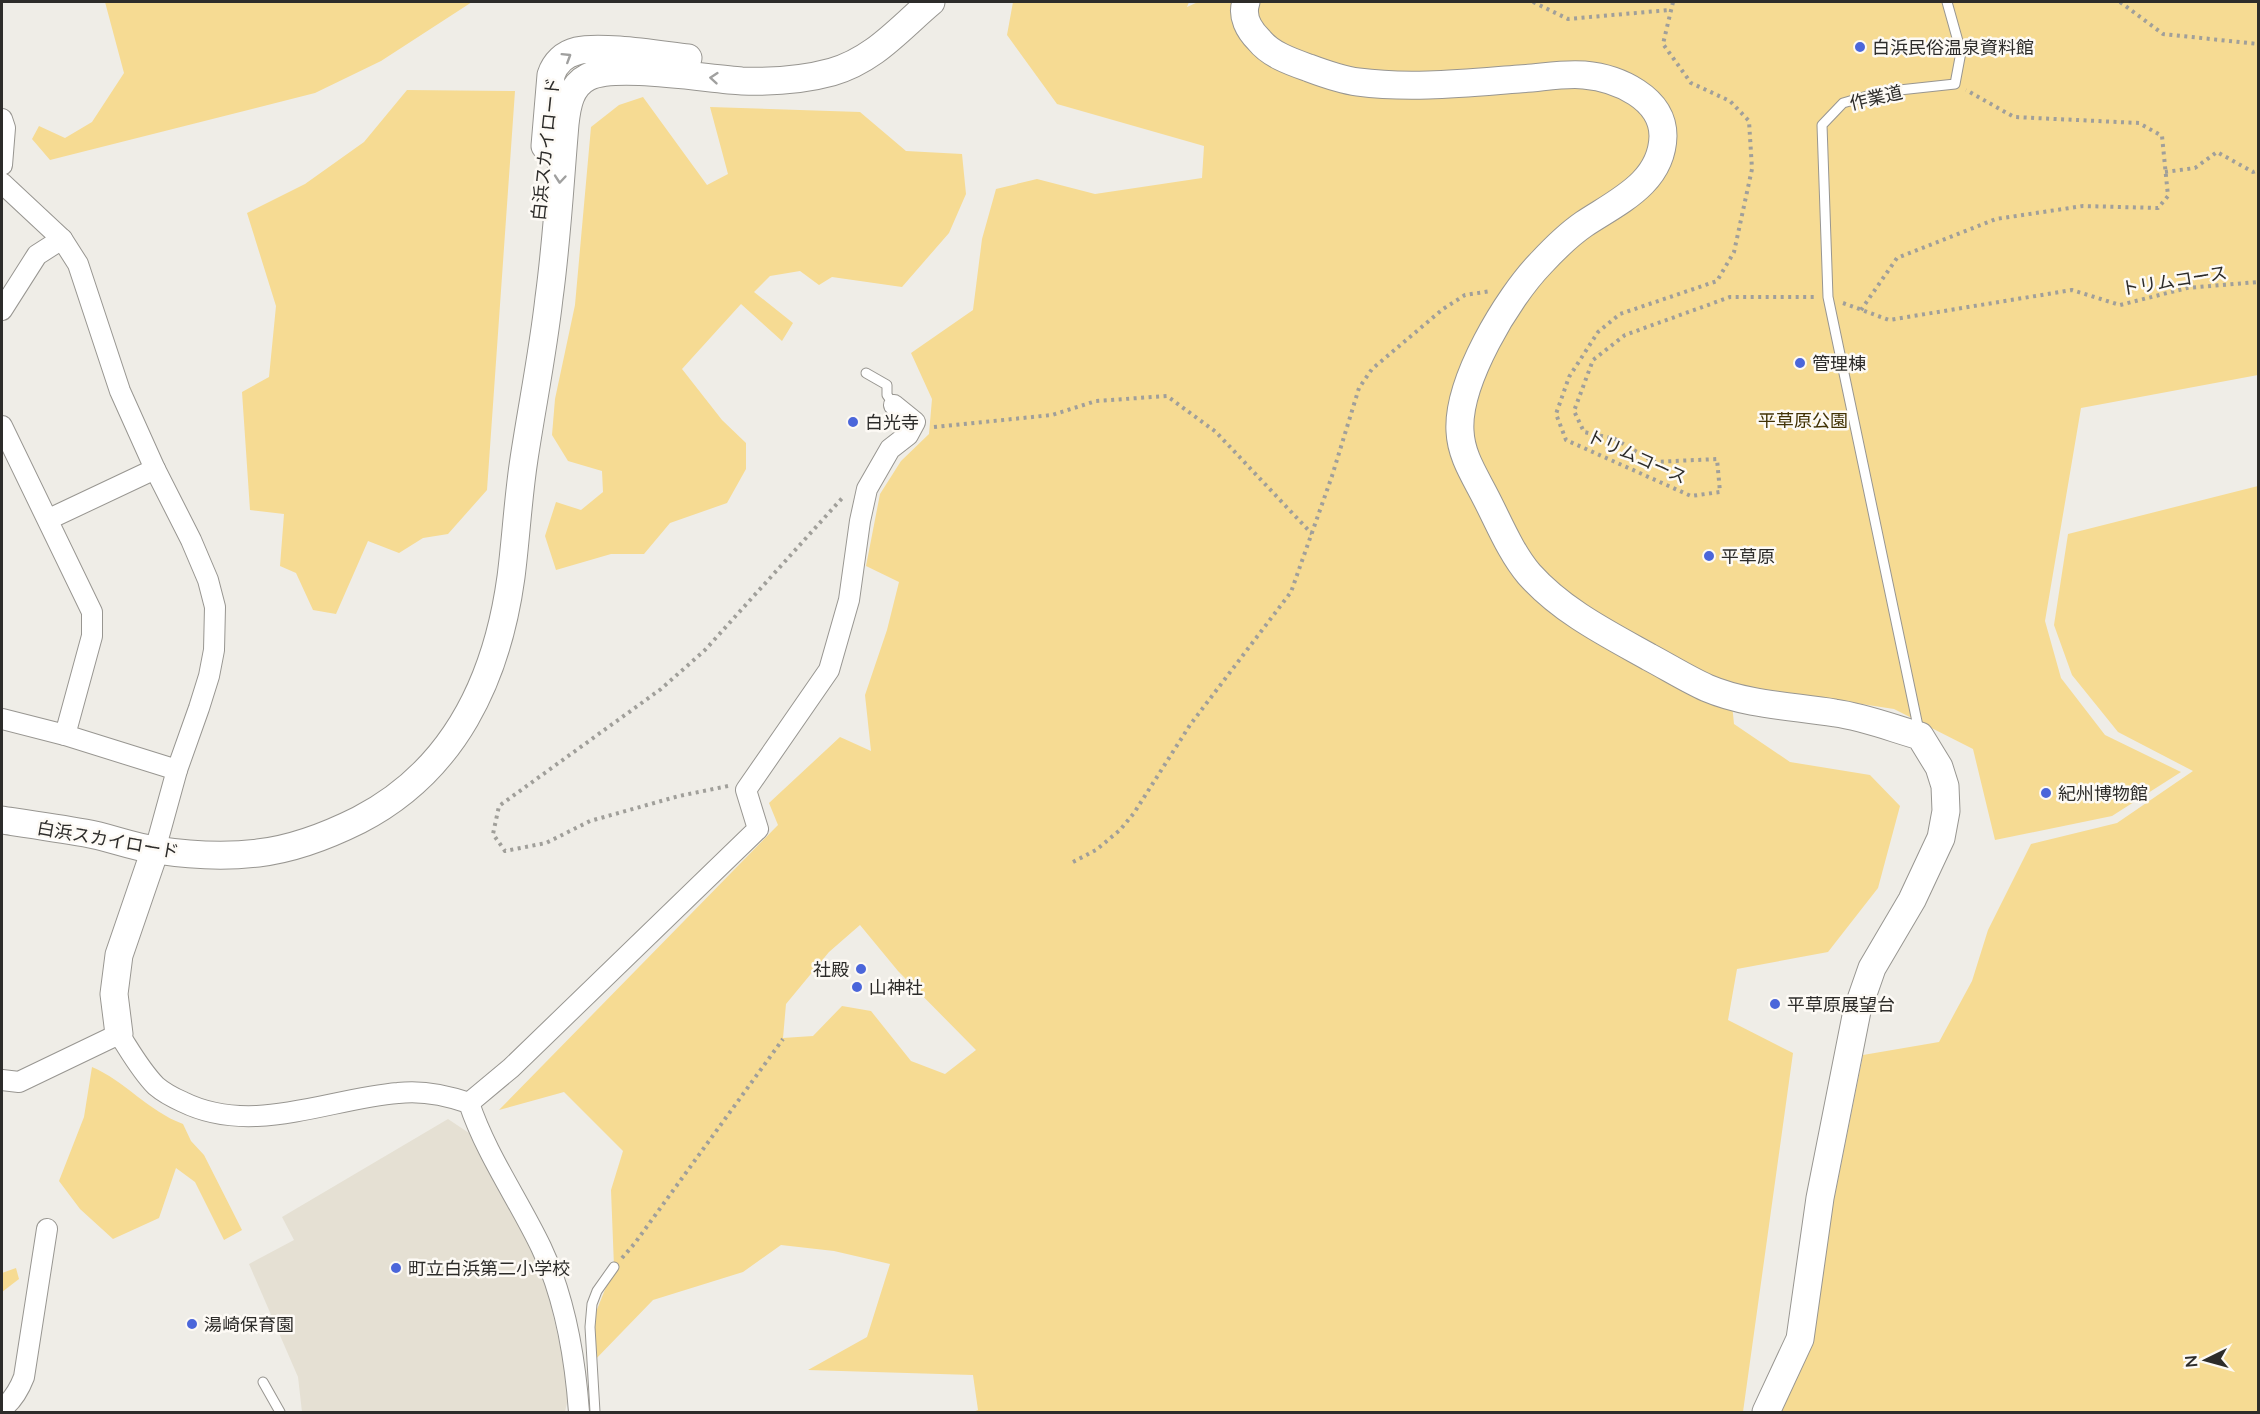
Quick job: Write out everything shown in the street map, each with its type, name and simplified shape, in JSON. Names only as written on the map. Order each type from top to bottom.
[{"type":"street","name":"白浜スカイロード","points":[[2,820],[87,833],[155,850],[200,855],[258,853],[300,844],[339,829],[397,797],[424,773],[453,737],[476,702],[487,674],[510,580],[520,485],[521,423],[549,89],[554,67],[568,55],[578,51],[595,50],[755,64],[812,61],[866,43],[903,26],[931,2]]},
{"type":"street","points":[[1246,2],[1243,8],[1249,30],[1266,48],[1296,63],[1355,82],[1386,85],[1419,84],[1584,74],[1628,88],[1645,98],[1657,111],[1662,125],[1663,141],[1652,172],[1629,196],[1559,244],[1520,288],[1503,314],[1476,364],[1460,409],[1462,451],[1527,572],[1560,604],[1602,631],[1707,688],[1749,701],[1840,713],[1920,736],[1939,767],[1945,786],[1946,811],[1941,838],[1912,900],[1872,968],[1857,1011],[1820,1198],[1800,1339],[1766,1413]]},
{"type":"street","points":[[2,119],[5,128],[2,165]]},
{"type":"street","points":[[2,183],[62,238],[78,264],[120,391],[154,469],[191,540],[208,580],[215,607],[214,650],[209,676],[177,770],[155,850],[120,955],[114,994],[119,1034],[156,1086],[197,1109],[223,1116],[254,1116],[307,1110],[398,1092],[450,1096],[469,1103],[485,1144],[523,1211],[555,1281],[566,1320],[579,1413]]},
{"type":"street","points":[[2,310],[38,255],[62,238]]},
{"type":"street","points":[[469,1103],[511,1068],[758,829],[746,790],[829,670],[849,600],[867,489],[890,449],[908,435],[915,422],[894,405]]},
{"type":"street","points":[[2,426],[49,519],[92,612],[92,636],[65,735]]},
{"type":"street","points":[[49,519],[154,469]]},
{"type":"street","points":[[2,719],[65,735],[177,770]]},
{"type":"street","points":[[2,1080],[19,1082],[119,1034]]},
{"type":"street","points":[[2,1409],[9,1404],[20,1388],[24,1377],[47,1229]]},
{"type":"lane","points":[[1947,2],[1961,52],[1955,84]]},
{"type":"lane","name":"作業道","points":[[1920,736],[1828,297],[1822,125],[1843,103],[1881,92],[1955,84]]},
{"type":"lane","points":[[866,373],[887,385],[887,395],[894,405]]},
{"type":"lane","points":[[595,1413],[590,1328],[591,1304],[614,1267]]},
{"type":"lane","points":[[263,1382],[280,1413]]},
{"type":"path","points":[[1533,2],[1568,19],[1669,10]]},
{"type":"path","name":"トリムコース","points":[[1673,2],[1669,10],[1663,44],[1691,83],[1730,101],[1749,121],[1752,169],[1734,252],[1717,281],[1620,314],[1598,332],[1569,377],[1556,414],[1566,440],[1691,496],[1720,492],[1717,459],[1654,462],[1615,439],[1584,432],[1574,411],[1593,360],[1625,335],[1730,297],[1828,297],[1889,320],[2072,290],[2120,305],[2187,288],[2259,282]]},
{"type":"path","points":[[2120,2],[2163,34],[2259,44]]},
{"type":"path","points":[[1861,310],[1897,258],[1996,219],[2083,206],[2158,208],[2168,196],[2162,136],[2139,123],[2014,117],[1955,84]]},
{"type":"path","points":[[2165,172],[2195,168],[2217,152],[2253,172],[2259,170]]},
{"type":"path","points":[[1073,862],[1096,850],[1120,830],[1134,813],[1190,725],[1291,592],[1359,388],[1372,369],[1443,309],[1465,294],[1520,288]]},
{"type":"path","points":[[963,424],[1052,415],[1096,401],[1167,396],[1216,432],[1312,534]]},
{"type":"path","points":[[746,790],[729,786],[679,796],[590,821],[546,843],[505,851],[493,834],[499,807],[660,690],[705,650],[845,494]]},
{"type":"path","points":[[635,1243],[783,1039]]},
{"type":"shaded area","name":"町立白浜第二小学校","points":[[448,1119],[469,1133],[528,1237],[543,1271],[570,1389],[565,1412],[302,1412],[298,1377],[249,1264],[294,1240],[282,1217]]},
{"type":"green space","points":[[105,2],[472,2],[381,61],[315,93],[50,160],[32,139],[39,126],[65,138],[92,122],[124,73]]},
{"type":"green space","name":"平草原公園","points":[[1013,2],[1189,2],[1187,7],[1198,2],[2258,2],[2258,375],[2081,408],[2045,621],[2061,678],[2105,735],[2181,772],[2112,816],[1995,840],[1973,749],[1894,709],[1730,684],[1734,724],[1790,762],[1870,775],[1900,806],[1878,888],[1828,952],[1737,969],[1728,1020],[1793,1053],[1743,1412],[973,1412],[978,1410],[973,1375],[808,1370],[867,1337],[890,1264],[834,1251],[781,1245],[743,1272],[653,1300],[592,1363],[590,1327],[614,1267],[611,1190],[623,1151],[564,1092],[499,1110],[778,825],[769,803],[840,737],[871,751],[865,695],[887,630],[899,582],[866,566],[880,494],[901,461],[929,434],[932,399],[911,353],[973,310],[982,239],[996,189],[1037,179],[1095,194],[1202,178],[1204,146],[1057,104],[1007,35]],"holes":[[[860,925],[898,971],[976,1050],[945,1074],[911,1061],[871,1011],[842,1006],[813,1036],[783,1038],[786,1004],[829,952]]]},
{"type":"green space","points":[[407,90],[515,91],[487,490],[448,534],[423,538],[399,553],[368,541],[336,614],[313,610],[296,573],[280,566],[284,514],[250,510],[242,392],[269,377],[276,306],[247,213],[305,184],[364,142]]},
{"type":"green space","points":[[643,97],[707,185],[728,174],[710,107],[860,112],[906,151],[962,154],[966,194],[949,233],[902,287],[832,277],[819,285],[800,271],[770,276],[754,292],[793,323],[782,341],[741,304],[682,369],[722,420],[746,443],[746,469],[727,503],[670,523],[644,554],[611,554],[556,570],[545,536],[556,502],[581,510],[603,492],[602,471],[568,461],[552,435],[555,399],[575,305],[591,127],[619,105]]},
{"type":"green space","points":[[2258,486],[2258,1412],[1776,1412],[1808,1330],[1863,1055],[1939,1042],[1972,981],[1988,930],[2031,844],[2117,823],[2193,771],[2118,732],[2072,675],[2054,625],[2068,534]]},
{"type":"green space","points":[[92,1067],[115,1080],[159,1112],[183,1124],[191,1141],[204,1155],[242,1230],[224,1240],[195,1182],[176,1168],[159,1218],[113,1239],[80,1209],[59,1181],[84,1117]]},
{"type":"green space","points":[[16,1268],[19,1279],[2,1292],[2,1273]]},
{"type":"place","name":"白浜民俗温泉資料館","points":[[1860,47]]},
{"type":"place","name":"管理棟","points":[[1800,363]]},
{"type":"place","name":"白光寺","points":[[853,422]]},
{"type":"place","name":"平草原","points":[[1709,556]]},
{"type":"place","name":"紀州博物館","points":[[2046,793]]},
{"type":"place","name":"社殿","points":[[861,969]]},
{"type":"place","name":"山神社","points":[[857,987]]},
{"type":"place","name":"平草原展望台","points":[[1775,1004]]},
{"type":"place","name":"町立白浜第二小学校","points":[[396,1268]]},
{"type":"place","name":"湯崎保育園","points":[[192,1324]]}]
